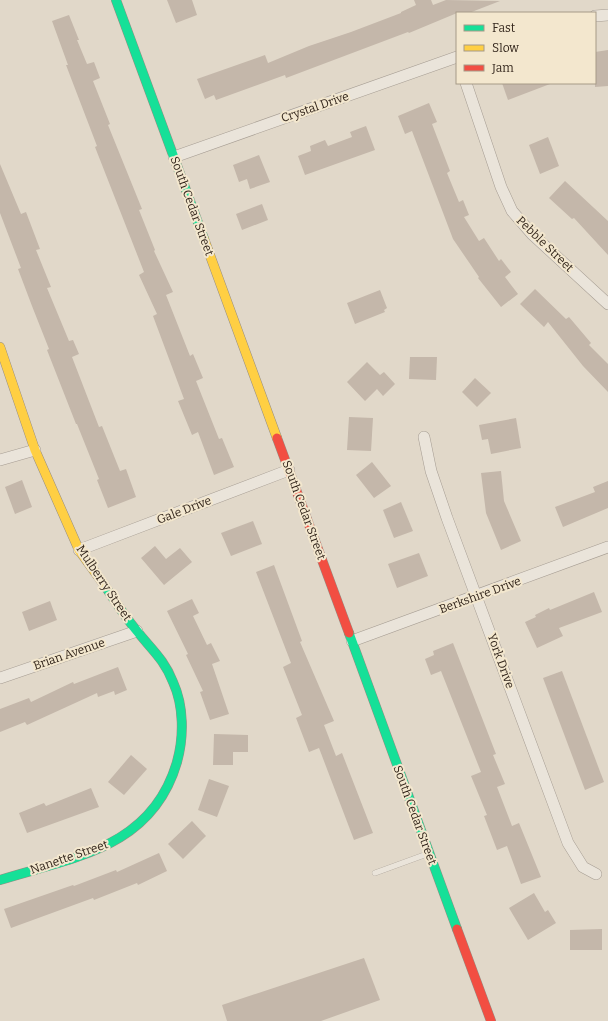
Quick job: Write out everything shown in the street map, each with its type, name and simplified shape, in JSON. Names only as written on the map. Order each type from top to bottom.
[{"type":"main road","name":"South Cedar Street","points":[[116,0],[491,1021]]},
{"type":"main road","name":"Mulberry Street","points":[[0,347],[35,450],[79,550],[137,631],[151,645],[164,663],[174,683],[180,707],[182,729],[180,751],[174,775],[162,797],[152,811]]},
{"type":"main road","name":"Nanette Street","points":[[0,880],[95,850],[116,841],[132,830],[152,811]]},
{"type":"street","points":[[596,16],[608,15]]},
{"type":"street","name":"Crystal Drive","points":[[174,156],[456,57]]},
{"type":"street","name":"Pebble Street","points":[[466,84],[501,187],[512,212],[532,234],[608,304]]},
{"type":"street","name":"York Drive","points":[[424,437],[431,471],[568,843],[583,867],[596,874]]},
{"type":"street","points":[[0,460],[35,450]]},
{"type":"street","name":"Gale Drive","points":[[79,550],[289,470]]},
{"type":"street","name":"Berkshire Drive","points":[[352,641],[608,547]]},
{"type":"street","name":"Brian Avenue","points":[[0,678],[137,631]]},
{"type":"lane","points":[[375,873],[430,853]]},
{"type":"building","points":[[167,0],[192,0],[197,15],[176,23]]},
{"type":"building","points":[[414,0],[431,0],[433,5],[446,0],[500,1],[472,12],[456,12],[456,13],[409,33],[408,32],[286,78],[285,75],[216,100],[214,95],[205,99],[197,79],[265,55],[268,63],[309,46],[401,13],[416,5]]},
{"type":"building","points":[[69,15],[87,64],[94,62],[100,78],[93,81],[110,124],[108,125],[142,209],[139,210],[155,250],[154,251],[173,292],[166,295],[190,356],[193,354],[203,378],[196,381],[219,439],[222,438],[234,467],[214,475],[198,432],[192,435],[178,401],[184,399],[153,316],[157,314],[139,275],[144,272],[95,147],[97,146],[66,65],[68,65],[52,21]]},
{"type":"building","points":[[608,50],[608,86],[595,87],[596,52]]},
{"type":"building","points":[[502,84],[550,84],[508,100]]},
{"type":"building","points":[[429,103],[437,122],[432,124],[450,171],[447,173],[459,202],[463,200],[469,215],[464,217],[479,241],[484,238],[499,261],[501,259],[511,272],[505,277],[518,294],[501,307],[478,278],[479,277],[453,239],[412,131],[405,134],[398,116]]},
{"type":"building","points":[[366,126],[375,150],[305,175],[298,156],[311,151],[310,146],[325,140],[328,146],[352,137],[350,132]]},
{"type":"building","points":[[548,137],[559,166],[540,174],[529,145]]},
{"type":"building","points":[[259,155],[270,182],[250,189],[247,179],[239,182],[233,165]]},
{"type":"building","points":[[0,164],[21,214],[26,212],[40,249],[36,250],[51,287],[47,288],[69,341],[73,340],[79,354],[72,357],[99,427],[102,426],[120,471],[126,469],[136,497],[108,508],[97,480],[99,479],[47,350],[49,349],[18,269],[21,268],[0,213]]},
{"type":"building","points":[[565,181],[608,221],[608,255],[574,218],[572,219],[549,198]]},
{"type":"building","points":[[262,204],[268,220],[242,230],[236,214]]},
{"type":"building","points":[[535,289],[566,319],[569,317],[591,343],[589,345],[608,364],[608,392],[583,366],[548,322],[544,327],[520,304]]},
{"type":"building","points":[[380,290],[387,308],[384,310],[385,312],[355,324],[347,303]]},
{"type":"building","points":[[410,357],[437,357],[436,380],[409,379]]},
{"type":"building","points":[[367,362],[380,375],[384,372],[395,384],[383,396],[377,389],[365,401],[347,382]]},
{"type":"building","points":[[475,378],[491,393],[477,407],[462,392]]},
{"type":"building","points":[[349,417],[373,418],[371,451],[347,450]]},
{"type":"building","points":[[516,418],[521,448],[491,454],[488,439],[482,440],[479,425]]},
{"type":"building","points":[[372,462],[391,486],[374,498],[356,475]]},
{"type":"building","points":[[501,471],[504,501],[521,541],[501,550],[486,513],[481,473]]},
{"type":"building","points":[[22,480],[32,507],[15,514],[5,487]]},
{"type":"building","points":[[608,481],[608,508],[563,527],[555,507],[595,492],[593,487]]},
{"type":"building","points":[[401,502],[413,531],[394,538],[383,510]]},
{"type":"building","points":[[253,521],[262,544],[231,556],[221,533]]},
{"type":"building","points":[[155,546],[166,559],[180,548],[192,562],[164,585],[141,558]]},
{"type":"building","points":[[419,553],[428,576],[397,588],[388,564]]},
{"type":"building","points":[[274,565],[302,641],[300,642],[334,721],[324,725],[336,756],[342,753],[373,833],[354,840],[319,748],[309,752],[296,718],[302,715],[283,667],[291,663],[256,572]]},
{"type":"building","points":[[594,592],[602,612],[559,628],[563,636],[537,648],[525,622],[536,617],[535,615],[549,608],[550,610]]},
{"type":"building","points":[[192,599],[199,613],[193,616],[207,645],[211,643],[220,661],[212,664],[229,714],[210,720],[200,692],[203,691],[186,655],[188,654],[167,611]]},
{"type":"building","points":[[50,601],[57,620],[29,631],[22,612]]},
{"type":"building","points":[[453,643],[496,754],[493,755],[505,784],[497,787],[512,826],[519,823],[541,877],[521,884],[507,846],[497,850],[484,816],[487,815],[471,776],[481,772],[441,671],[431,675],[425,659],[434,655],[433,651]]},
{"type":"building","points":[[118,667],[127,690],[115,695],[114,691],[98,697],[97,693],[27,725],[25,722],[0,732],[0,709],[29,698],[31,702],[73,682],[74,684]]},
{"type":"building","points":[[562,671],[604,782],[585,790],[543,678]]},
{"type":"building","points":[[214,734],[248,735],[248,752],[233,752],[233,765],[213,765]]},
{"type":"building","points":[[131,755],[147,769],[124,795],[108,782]]},
{"type":"building","points":[[209,779],[229,786],[217,817],[198,810]]},
{"type":"building","points":[[91,788],[99,807],[27,833],[19,813],[44,803],[46,806]]},
{"type":"building","points":[[192,821],[206,836],[183,859],[168,844]]},
{"type":"building","points":[[159,853],[167,871],[138,885],[137,883],[94,900],[93,898],[11,928],[4,909],[73,885],[74,886],[116,870],[117,872]]},
{"type":"building","points":[[534,893],[545,912],[548,910],[556,923],[528,940],[509,908]]},
{"type":"building","points":[[602,929],[602,950],[570,950],[570,930]]},
{"type":"building","points":[[364,958],[380,1000],[321,1021],[227,1021],[222,1005]]},
{"type":"traffic: fast","points":[[116,0],[204,239]]},
{"type":"traffic: fast","points":[[0,880],[82,855],[107,845],[130,831],[149,813],[165,791],[177,762],[182,732],[181,711],[177,691],[166,667],[128,620],[105,586]]},
{"type":"traffic: fast","points":[[349,633],[457,929]]},
{"type":"traffic: slow","points":[[204,239],[277,438]]},
{"type":"traffic: slow","points":[[0,347],[35,450],[79,550],[105,586]]},
{"type":"traffic: jam","points":[[277,438],[349,633]]},
{"type":"traffic: jam","points":[[457,929],[491,1021]]}]
